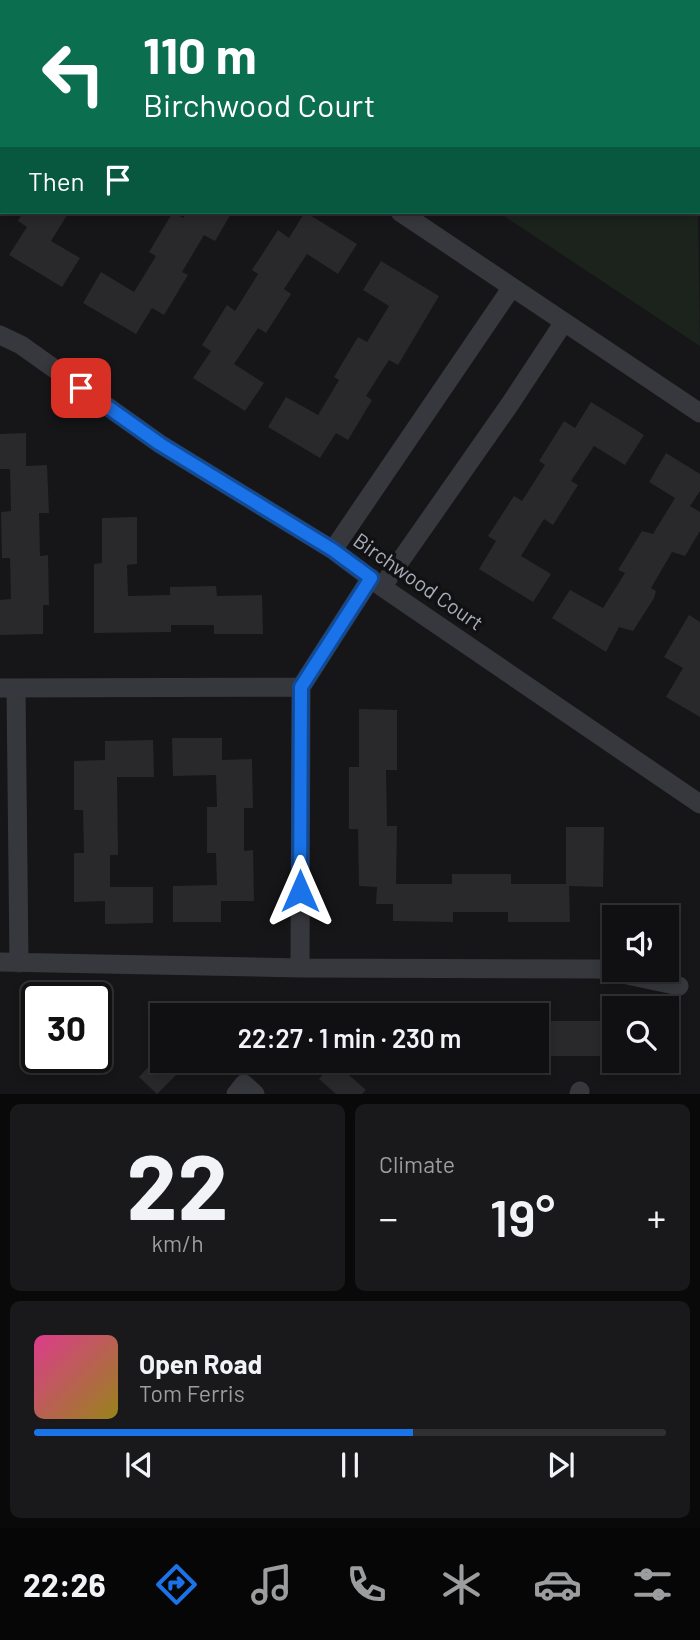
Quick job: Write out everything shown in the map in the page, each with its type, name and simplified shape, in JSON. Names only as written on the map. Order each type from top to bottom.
[{"type":"street","points":[[403,214],[700,413]]},
{"type":"street","points":[[333,550],[512,287]]},
{"type":"street","points":[[300,968],[301,687],[510,404],[564,322]]},
{"type":"street","name":"Birchwood Court","points":[[0,335],[21,345],[160,444],[333,550],[700,804]]},
{"type":"street","points":[[301,687],[8,688],[10,962],[300,968],[599,969],[680,986]]},
{"type":"shaded area","points":[[501,214],[698,214],[700,346]]},
{"type":"building","points":[[22,214],[68,214],[51,241],[80,258],[62,287],[9,255],[27,227],[18,221]]},
{"type":"building","points":[[172,214],[183,218],[186,214],[231,214],[215,241],[204,235],[182,272],[188,275],[164,315],[152,308],[136,334],[83,303],[101,272],[134,292],[156,256],[149,252]]},
{"type":"building","points":[[304,214],[308,214],[357,244],[338,274],[307,254],[284,289],[291,294],[266,333],[258,328],[234,364],[264,383],[245,411],[193,378],[211,351],[202,345],[227,305],[235,311],[258,274],[252,270],[278,230],[289,238]]},
{"type":"building","points":[[381,261],[439,296],[398,365],[389,360],[366,396],[372,400],[348,440],[336,433],[320,458],[268,427],[286,397],[318,415],[339,380],[334,377],[358,337],[367,342],[389,306],[363,290]]},
{"type":"building","points":[[591,402],[644,435],[625,465],[594,446],[571,481],[578,485],[553,525],[544,519],[521,556],[551,574],[533,602],[479,569],[496,541],[488,536],[514,496],[522,501],[545,465],[539,461],[564,421],[575,428]]},
{"type":"building","points":[[26,433],[26,466],[47,465],[49,513],[39,513],[40,556],[48,555],[49,605],[43,605],[43,634],[0,635],[0,600],[11,599],[10,558],[2,558],[1,512],[11,511],[10,469],[0,469],[0,434]]},
{"type":"building","points":[[666,453],[700,474],[700,491],[690,506],[700,512],[700,531],[685,556],[672,552],[651,588],[656,591],[654,598],[633,631],[619,627],[606,652],[552,618],[570,590],[603,608],[625,573],[618,570],[642,531],[653,534],[675,498],[649,482]]},
{"type":"building","points":[[137,517],[137,564],[127,565],[128,596],[170,595],[170,587],[216,586],[217,596],[262,595],[263,634],[214,634],[214,625],[171,625],[171,632],[94,633],[94,564],[102,563],[102,518]]},
{"type":"building","points":[[689,615],[700,622],[700,717],[666,697],[683,668],[664,657]]},
{"type":"building","points":[[359,709],[397,710],[397,770],[386,770],[387,826],[397,826],[396,884],[452,884],[452,874],[511,874],[511,884],[566,884],[566,827],[604,827],[603,887],[569,886],[570,922],[508,922],[508,912],[453,912],[453,922],[393,921],[393,904],[376,904],[377,887],[359,886],[358,829],[349,829],[349,767],[359,767]]},
{"type":"building","points":[[172,738],[222,738],[222,760],[252,759],[253,808],[244,808],[244,851],[253,850],[254,901],[221,901],[221,922],[173,922],[173,886],[217,885],[216,853],[207,853],[207,807],[217,807],[216,775],[173,776]]},
{"type":"building","points":[[153,740],[154,777],[117,777],[118,855],[110,855],[110,887],[153,887],[153,923],[105,924],[105,901],[74,902],[74,853],[84,853],[83,810],[74,810],[74,761],[105,760],[105,741]]},
{"type":"building","points":[[550,1021],[602,1021],[602,1056],[550,1056]]},
{"type":"building","points":[[150,1065],[150,1073],[178,1073],[157,1094],[139,1077]]},
{"type":"building","points":[[324,1073],[347,1073],[366,1090],[362,1094],[336,1094],[319,1079]]},
{"type":"route","points":[[81,388],[160,444],[333,550],[371,578],[301,687],[300,891]]}]
